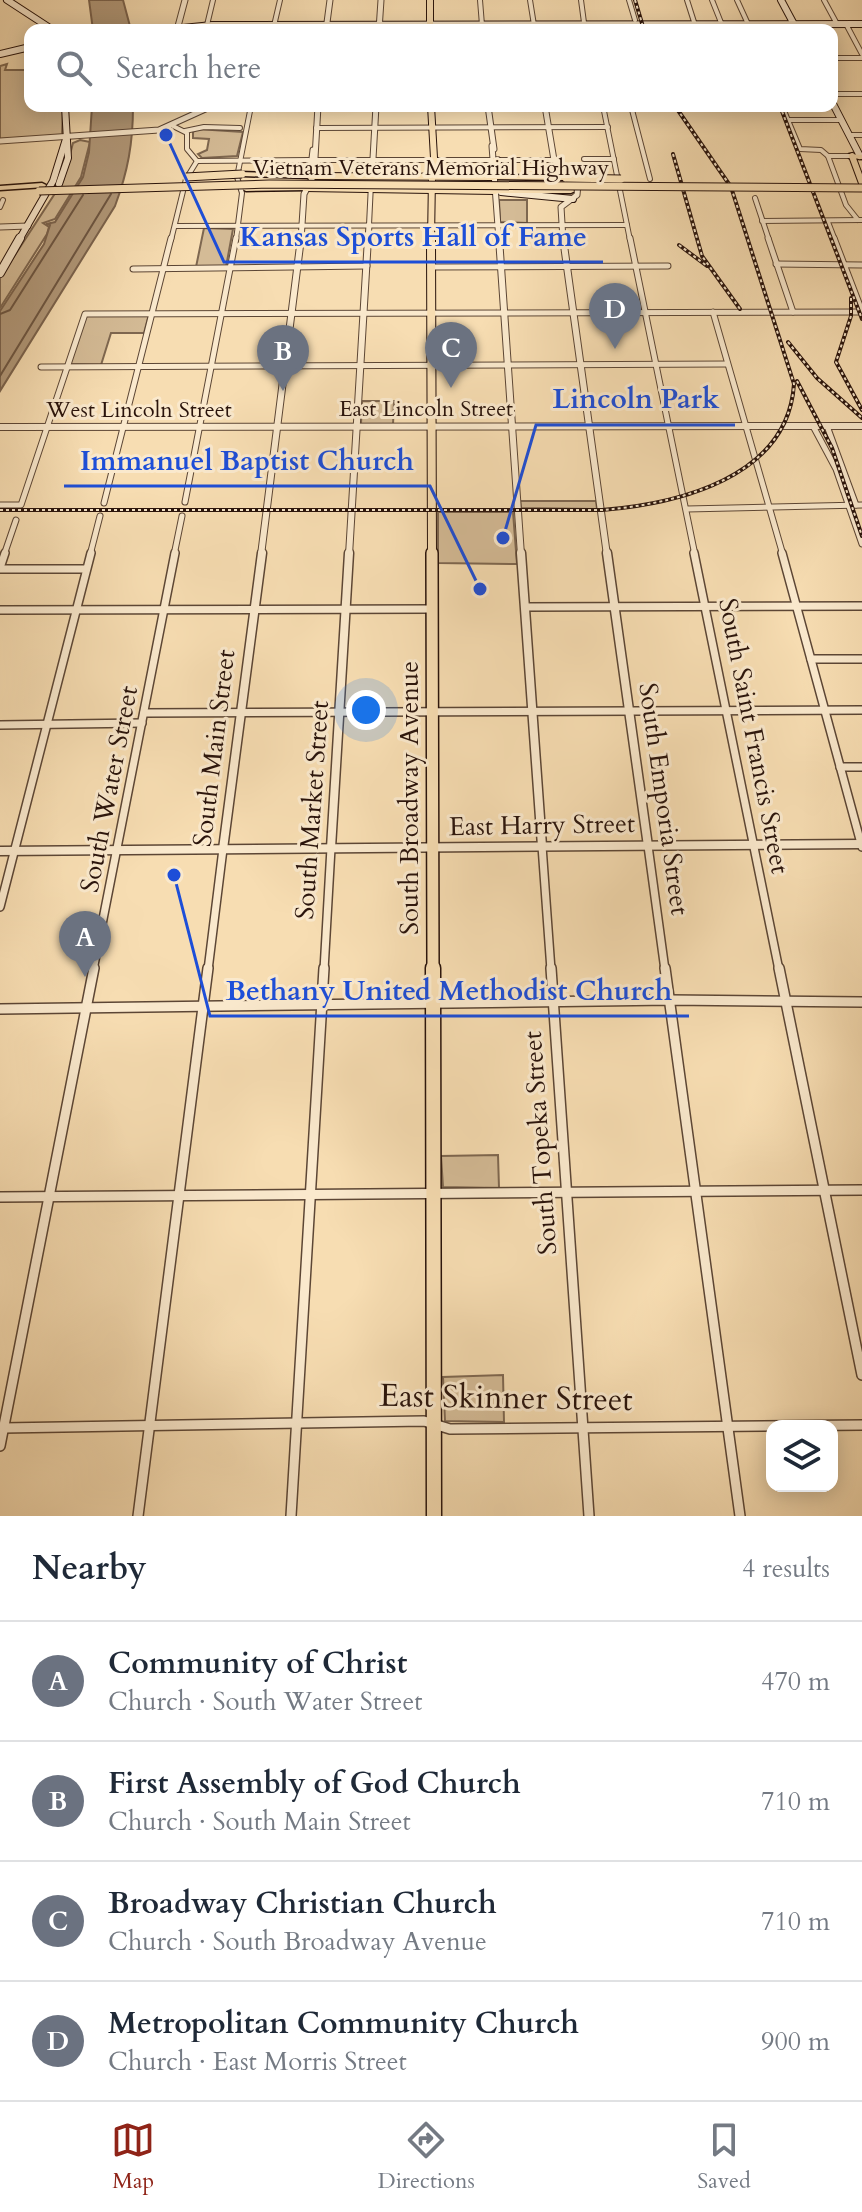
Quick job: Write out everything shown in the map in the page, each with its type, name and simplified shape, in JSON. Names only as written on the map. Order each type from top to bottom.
[{"type":"highway","points":[[291,176],[312,159]]},
{"type":"highway","points":[[494,160],[498,173],[509,177]]},
{"type":"highway","points":[[116,182],[242,174],[310,176]]},
{"type":"highway","points":[[493,177],[693,185]]},
{"type":"highway","name":"Vietnam Veterans Memorial Highway","points":[[1,194],[116,182],[322,179],[693,185]]},
{"type":"highway","name":"Vietnam Veterans Memorial Highway","points":[[41,188],[269,184],[862,185]]},
{"type":"highway","points":[[495,191],[572,195],[693,185]]},
{"type":"highway","points":[[94,188],[286,188],[304,191]]},
{"type":"main road","points":[[430,0],[430,24]]},
{"type":"main road","points":[[781,0],[794,24]]},
{"type":"main road","points":[[2,2],[35,24]]},
{"type":"main road","points":[[2,2],[42,24]]},
{"type":"main road","points":[[837,24],[862,24]]},
{"type":"main road","points":[[0,54],[24,48]]},
{"type":"main road","points":[[0,273],[64,173],[69,153],[65,112]]},
{"type":"main road","name":"South Broadway Avenue","points":[[431,112],[435,175],[432,177],[431,225],[434,1516]]},
{"type":"main road","points":[[837,112],[860,155],[862,185]]},
{"type":"main road","points":[[312,159],[322,172],[337,176]]},
{"type":"main road","points":[[310,176],[337,176],[372,168],[394,176],[493,177]]},
{"type":"main road","points":[[304,191],[495,191]]},
{"type":"street","points":[[180,24],[185,0]]},
{"type":"street","points":[[207,24],[213,0]]},
{"type":"street","points":[[275,24],[280,0]]},
{"type":"street","points":[[327,24],[330,0]]},
{"type":"street","points":[[380,24],[381,0]]},
{"type":"street","points":[[480,0],[482,24]]},
{"type":"street","points":[[530,0],[533,24]]},
{"type":"street","points":[[581,0],[585,24]]},
{"type":"street","points":[[629,0],[635,20]]},
{"type":"street","points":[[687,0],[696,24]]},
{"type":"street","points":[[712,0],[722,24]]},
{"type":"street","points":[[737,0],[748,24]]},
{"type":"street","points":[[824,0],[837,24]]},
{"type":"street","points":[[838,58],[862,56],[846,24]]},
{"type":"street","points":[[838,94],[862,94]]},
{"type":"street","points":[[0,141],[81,138],[147,131],[173,126],[200,112]]},
{"type":"street","points":[[185,502],[231,268],[242,193],[237,181],[239,160],[243,128],[249,112]]},
{"type":"street","name":"South Main Street","points":[[138,1516],[293,315],[304,191],[310,176],[317,112]]},
{"type":"street","name":"South Market Street","points":[[291,1516],[376,112]]},
{"type":"street","name":"South Topeka Street","points":[[489,112],[589,1516]]},
{"type":"street","points":[[546,112],[554,160]]},
{"type":"street","name":"South Saint Francis Street","points":[[604,112],[862,1375]]},
{"type":"street","points":[[633,112],[650,179]]},
{"type":"street","points":[[785,112],[800,149],[821,150],[828,156],[846,205],[860,220]]},
{"type":"street","points":[[788,120],[841,120]]},
{"type":"street","points":[[173,126],[185,131],[243,128]]},
{"type":"street","points":[[316,128],[608,127]]},
{"type":"street","points":[[185,131],[187,149],[197,161]]},
{"type":"street","points":[[849,135],[862,135]]},
{"type":"street","points":[[828,156],[860,155]]},
{"type":"street","points":[[197,161],[312,159],[372,168],[432,160],[554,160],[573,174],[578,189],[561,207],[561,224]]},
{"type":"street","points":[[584,159],[614,159]]},
{"type":"street","points":[[104,503],[186,179],[197,161]]},
{"type":"street","points":[[0,207],[1,194]]},
{"type":"street","points":[[755,198],[793,312]]},
{"type":"street","points":[[762,221],[860,220]]},
{"type":"street","points":[[0,505],[21,505],[82,315],[153,312],[431,315],[862,312],[828,222]]},
{"type":"street","name":"South Emporia Street","points":[[561,224],[631,710],[740,1516]]},
{"type":"street","points":[[0,227],[29,225]]},
{"type":"street","points":[[175,226],[627,225]]},
{"type":"street","points":[[776,264],[862,265]]},
{"type":"street","points":[[133,269],[367,266]]},
{"type":"street","points":[[431,267],[668,266]]},
{"type":"street","points":[[713,312],[862,845]]},
{"type":"street","points":[[41,367],[727,364]]},
{"type":"street","points":[[813,426],[856,505]]},
{"type":"street","points":[[827,426],[856,505],[862,544]]},
{"type":"street","name":"East Lincoln Street","points":[[278,427],[862,426]]},
{"type":"street","name":"West Lincoln Street","points":[[0,427],[278,427]]},
{"type":"street","points":[[687,509],[856,505]]},
{"type":"street","points":[[0,907],[100,516]]},
{"type":"street","name":"South Water Street","points":[[0,1446],[182,516]]},
{"type":"street","points":[[16,520],[0,569],[86,569]]},
{"type":"street","points":[[525,607],[862,606]]},
{"type":"street","points":[[0,610],[432,609]]},
{"type":"street","points":[[811,659],[862,659]]},
{"type":"street","points":[[0,725],[241,713],[862,710]]},
{"type":"street","points":[[840,767],[862,767]]},
{"type":"street","name":"East Harry Street","points":[[0,851],[862,845]]},
{"type":"street","points":[[0,1009],[670,1000],[862,1002]]},
{"type":"street","points":[[0,1197],[311,1192],[862,1190]]},
{"type":"street","name":"East Skinner Street","points":[[2,1428],[428,1421],[434,1426],[583,1428],[862,1425]]},
{"type":"shaded area","points":[[7,64],[5,70],[24,70],[24,112],[63,112],[62,135],[0,139],[0,66]]},
{"type":"shaded area","points":[[197,129],[243,132],[237,156],[202,158],[198,154],[207,150],[209,139],[193,138],[193,132]]},
{"type":"shaded area","points":[[80,140],[90,142],[81,177],[55,219],[43,223],[49,227],[47,234],[0,308],[0,278],[63,181],[73,143]]},
{"type":"shaded area","points":[[499,200],[527,200],[527,223],[500,222]]},
{"type":"shaded area","points":[[204,228],[233,229],[226,267],[196,267]]},
{"type":"shaded area","points":[[149,314],[144,333],[111,333],[101,365],[70,364],[85,316]]},
{"type":"shaded area","points":[[362,401],[394,401],[393,425],[361,424]]},
{"type":"shaded area","points":[[520,501],[596,501],[597,509],[521,508]]},
{"type":"shaded area","points":[[438,512],[513,512],[517,564],[438,563]]},
{"type":"shaded area","points":[[498,1155],[499,1188],[443,1187],[441,1156]]},
{"type":"shaded area","points":[[503,1375],[504,1422],[445,1421],[443,1377]]},
{"type":"water","points":[[89,0],[123,0],[129,24],[92,24]]},
{"type":"water","points":[[92,112],[133,112],[129,157],[115,206],[0,391],[0,311],[44,244],[50,225],[46,224],[55,222],[83,177],[89,152]]},
{"type":"railway","points":[[635,0],[642,24]]},
{"type":"railway","points":[[0,510],[602,510],[663,501],[724,480],[750,464],[772,442],[787,416],[794,384],[731,187],[679,112]]},
{"type":"railway","points":[[782,112],[862,319]]},
{"type":"railway","points":[[673,154],[702,256],[740,309]]},
{"type":"railway","points":[[679,245],[707,266]]},
{"type":"railway","points":[[851,298],[851,316],[836,362],[862,410]]},
{"type":"railway","points":[[788,342],[817,378],[862,418]]},
{"type":"railway","points":[[797,381],[832,448],[862,536]]},
{"type":"place","name":"Kansas Sports Hall of Fame","points":[[166,135]]},
{"type":"place","name":"Metropolitan Community Church","points":[[615,349]]},
{"type":"place","name":"Broadway Christian Church","points":[[451,388]]},
{"type":"place","name":"First Assembly of God Church","points":[[283,391]]},
{"type":"place","name":"Lincoln Park","points":[[503,538]]},
{"type":"place","name":"Immanuel Baptist Church","points":[[480,589]]},
{"type":"place","name":"Bethany United Methodist Church","points":[[174,875]]},
{"type":"place","name":"Community of Christ","points":[[85,977]]}]
